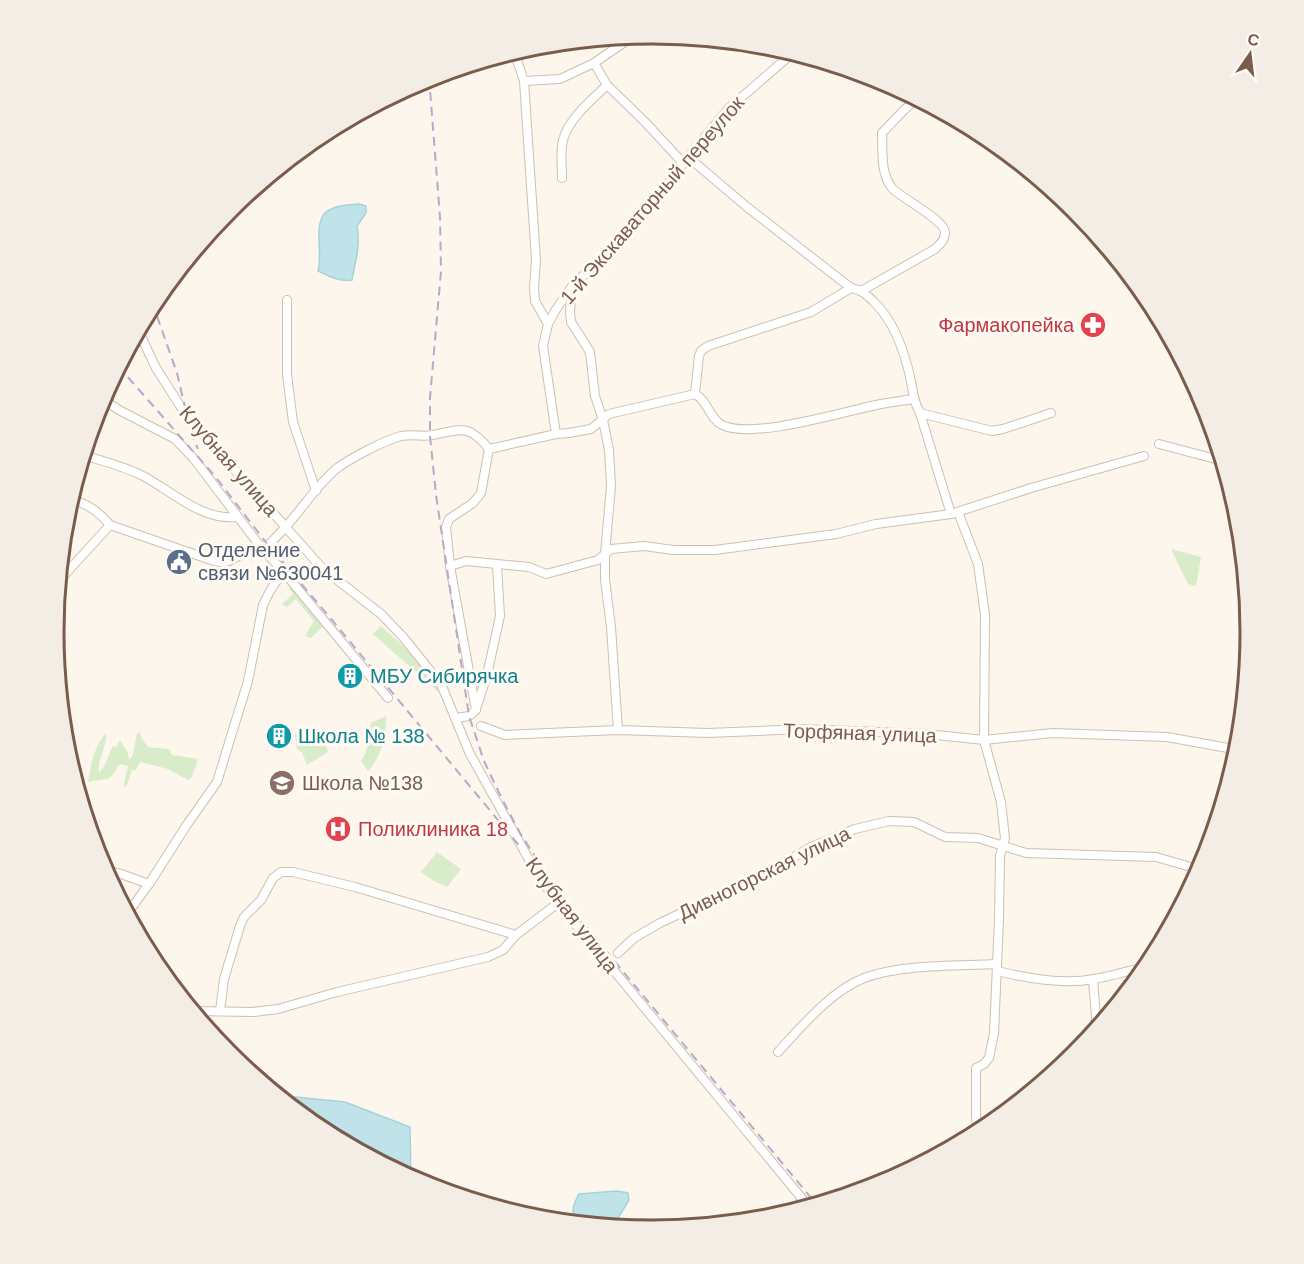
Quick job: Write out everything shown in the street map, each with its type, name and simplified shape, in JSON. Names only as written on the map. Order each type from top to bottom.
[{"type":"street","points":[[524,81],[560,79],[594,63],[620,45]]},
{"type":"street","name":"1-й Экскаваторный переулок","points":[[548,324],[572,286],[644,215],[685,160],[729,108],[785,59]]},
{"type":"street","name":"1-й Экскаваторный переулок","points":[[517,60],[524,81],[537,260],[534,288],[536,301],[548,324]]},
{"type":"street","points":[[594,63],[607,86],[685,160],[851,288],[863,290],[883,310],[892,324],[910,380],[913,399],[920,412],[955,513],[978,564],[985,615],[984,740],[1001,802],[1005,838],[1000,855],[994,1033],[989,1058],[976,1068],[977,1122]]},
{"type":"street","points":[[562,178],[561,153],[568,129],[576,117],[607,86]]},
{"type":"street","points":[[863,290],[935,249],[942,242],[945,234],[944,228],[938,221],[892,189],[885,177],[882,133],[911,104]]},
{"type":"street","points":[[572,286],[571,321],[590,352],[594,387],[609,450],[612,486],[605,554],[618,730]]},
{"type":"street","points":[[695,394],[699,356],[701,351],[708,346],[811,312],[851,288]]},
{"type":"street","points":[[287,300],[287,374],[293,422],[316,491]]},
{"type":"street","points":[[548,324],[543,346],[556,434]]},
{"type":"street","name":"Клубная улица","points":[[142,338],[156,368],[186,415],[322,568],[381,614],[441,684],[470,754],[537,874],[558,903],[803,1200]]},
{"type":"street","points":[[489,449],[556,434],[569,434],[591,429],[609,414],[695,394],[701,397],[720,424],[742,429],[763,429],[913,399]]},
{"type":"street","points":[[110,404],[175,439],[194,459],[260,546],[284,571],[388,698]]},
{"type":"street","points":[[920,412],[992,431],[1052,413]]},
{"type":"street","points":[[79,501],[100,513],[110,525],[221,563],[230,562],[245,551],[268,545],[336,469],[363,453],[399,437],[421,434],[430,436],[444,432],[473,432],[489,449]]},
{"type":"street","points":[[1159,444],[1214,459]]},
{"type":"street","points":[[476,710],[450,566],[446,527],[449,519],[473,503],[481,493],[489,449]]},
{"type":"street","points":[[450,566],[466,561],[529,567],[546,574],[598,560],[611,549],[644,546],[673,550],[715,550],[836,534],[876,524],[955,513],[1031,488],[1144,456]]},
{"type":"street","points":[[91,458],[140,475],[209,515],[224,518],[238,517]]},
{"type":"street","points":[[67,572],[110,525]]},
{"type":"street","points":[[456,718],[470,716],[476,710],[487,675],[500,616],[497,565]]},
{"type":"street","points":[[132,907],[218,782],[248,681],[262,605],[284,571]]},
{"type":"street","name":"Торфяная улица","points":[[481,726],[505,735],[618,730],[708,733],[803,729],[860,730],[984,740],[1053,733],[1167,737],[1229,748]]},
{"type":"street","name":"Дивногорская улица","points":[[618,953],[634,938],[660,923],[768,872],[811,847],[855,829],[889,821],[914,822],[945,837],[978,838],[1026,853],[1156,857],[1191,867]]},
{"type":"street","points":[[220,1011],[224,979],[240,926],[244,917],[261,900],[273,878],[281,872],[293,872],[355,887],[516,935]]},
{"type":"street","points":[[115,873],[149,884]]},
{"type":"street","points":[[202,1011],[253,1012],[278,1009],[337,992],[488,957],[503,950],[516,935],[558,903]]},
{"type":"street","points":[[778,1052],[806,1022],[846,988],[864,978],[882,972],[930,967],[997,967],[1040,979],[1075,981],[1093,980],[1132,971]]},
{"type":"street","points":[[1093,980],[1096,1018]]},
{"type":"green space","points":[[1171,549],[1201,557],[1196,586],[1188,584]]},
{"type":"green space","points":[[292,587],[326,623],[311,638],[305,636],[314,621],[296,599],[287,607],[282,604],[293,594],[289,589]]},
{"type":"green space","points":[[381,626],[423,667],[442,695],[373,634]]},
{"type":"green space","points":[[386,716],[382,746],[368,771],[361,761],[366,751],[371,723]]},
{"type":"green space","points":[[140,732],[148,747],[169,749],[172,755],[198,759],[192,777],[188,780],[168,769],[140,762],[136,770],[132,770],[127,785],[123,787],[128,766],[120,764],[110,778],[88,782],[96,750],[106,733],[99,773],[113,746],[116,747],[120,740],[128,753],[129,760],[133,755],[137,733]]},
{"type":"green space","points":[[322,732],[328,752],[307,765],[302,752],[297,749],[295,734]]},
{"type":"green space","points":[[437,852],[461,869],[447,887],[421,872]]},
{"type":"water","points":[[359,204],[366,206],[366,213],[357,226],[358,247],[352,280],[330,277],[318,271],[319,228],[325,213],[338,207]]},
{"type":"water","points":[[291,1097],[345,1102],[410,1127],[411,1169],[358,1142]]},
{"type":"water","points":[[617,1191],[628,1193],[629,1200],[618,1218],[574,1215],[573,1207],[579,1194]]},
{"type":"railway","points":[[430,87],[440,217],[441,271],[430,398],[430,436],[436,495],[469,716],[484,761],[520,833],[562,898],[811,1198]]},
{"type":"railway","points":[[157,315],[177,373],[191,433],[198,449]]},
{"type":"railway","points":[[124,373],[214,475],[268,545],[522,849]]},
{"type":"place","name":"Фармакопейка","points":[[1093,325]]},
{"type":"place","name":"Отделение связи №630041","points":[[179,562]]},
{"type":"place","name":"МБУ Сибирячка","points":[[350,676]]},
{"type":"place","name":"Школа № 138","points":[[279,736]]},
{"type":"place","name":"Школа №138","points":[[282,783]]},
{"type":"place","name":"Поликлиника 18","points":[[338,829]]}]
